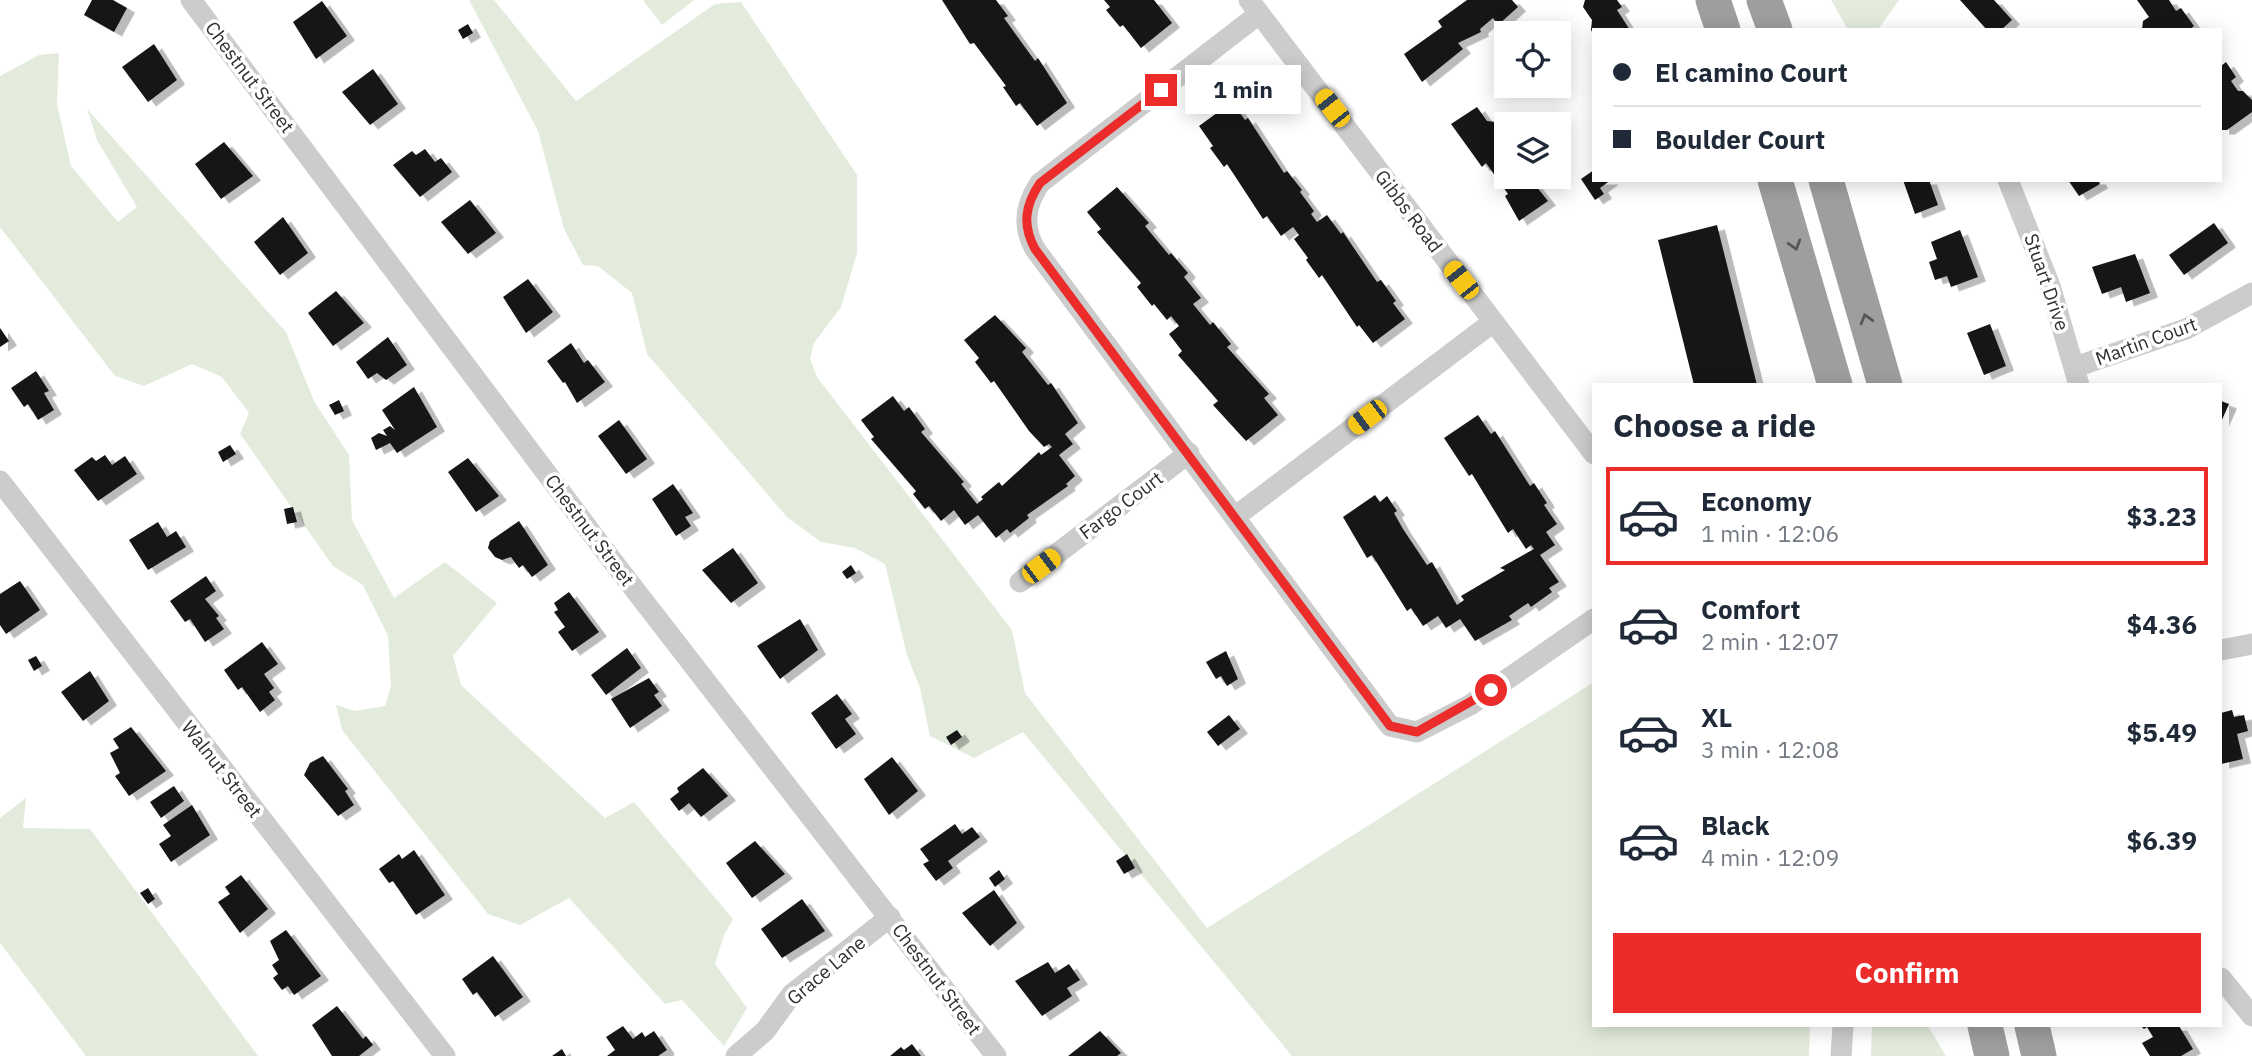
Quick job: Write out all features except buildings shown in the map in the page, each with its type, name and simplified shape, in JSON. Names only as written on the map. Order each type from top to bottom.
[{"type":"highway","points":[[1713,0],[1722,28]]},
{"type":"highway","points":[[1764,0],[1773,28]]},
{"type":"highway","points":[[1775,182],[1834,383]]},
{"type":"highway","points":[[1827,182],[1884,383]]},
{"type":"highway","points":[[1985,1027],[1992,1056]]},
{"type":"highway","points":[[2032,1027],[2039,1056]]},
{"type":"street","name":"Chestnut Street","points":[[191,0],[611,559],[996,1056]]},
{"type":"street","name":"Gibbs Road","points":[[1254,7],[1592,451]]},
{"type":"street","points":[[1254,7],[1040,183],[1032,194],[1027,212],[1027,231],[1035,249],[1390,726],[1417,732],[1471,705],[1592,620]]},
{"type":"street","name":"Stuart Drive","points":[[2009,182],[2050,286],[2077,376]]},
{"type":"street","name":"Martin Court","points":[[2077,376],[2186,329],[2252,293]]},
{"type":"street","points":[[1236,516],[1493,322]]},
{"type":"street","name":"Fargo Court","points":[[1020,582],[1189,453]]},
{"type":"street","name":"Walnut Street","points":[[3,491],[445,1056]]},
{"type":"street","points":[[2222,650],[2252,644]]},
{"type":"street","name":"Grace Lane","points":[[736,1056],[765,1031],[792,994],[890,917]]},
{"type":"street","points":[[2222,979],[2249,1005]]},
{"type":"street","points":[[1841,1056],[1843,1027]]},
{"type":"green space","points":[[469,0],[494,0],[576,101],[715,4],[741,2],[857,175],[857,253],[841,307],[814,343],[810,358],[817,377],[1012,630],[1025,693],[1207,928],[1592,683],[1592,1027],[1810,1027],[1809,1056],[1292,1056],[1023,732],[974,758],[930,736],[920,688],[907,655],[885,564],[855,548],[821,542],[787,517],[647,354],[632,293],[598,266],[583,265],[564,229],[538,131]]},
{"type":"green space","points":[[643,0],[694,0],[662,25]]},
{"type":"green space","points":[[1831,0],[1899,0],[1879,28],[1847,28]]},
{"type":"green space","points":[[59,53],[57,104],[71,166],[118,222],[137,207],[97,140],[87,109],[286,332],[314,401],[349,455],[352,520],[394,598],[445,562],[497,603],[453,656],[461,685],[605,818],[634,802],[733,919],[724,935],[715,964],[747,1008],[724,1046],[682,1000],[665,1004],[569,898],[520,925],[488,914],[342,730],[336,705],[355,711],[385,706],[391,686],[388,636],[363,585],[333,566],[240,434],[249,413],[222,377],[192,364],[144,386],[115,376],[0,227],[0,76],[39,55]]},
{"type":"green space","points":[[26,798],[23,828],[90,829],[258,1056],[86,1056],[0,943],[0,818]]},
{"type":"green space","points":[[1872,1027],[1929,1027],[1946,1056],[1871,1056]]},
{"type":"route","points":[[1161,90],[1040,183],[1032,194],[1026,222],[1035,249],[1390,726],[1417,732],[1471,705],[1491,690]]}]
